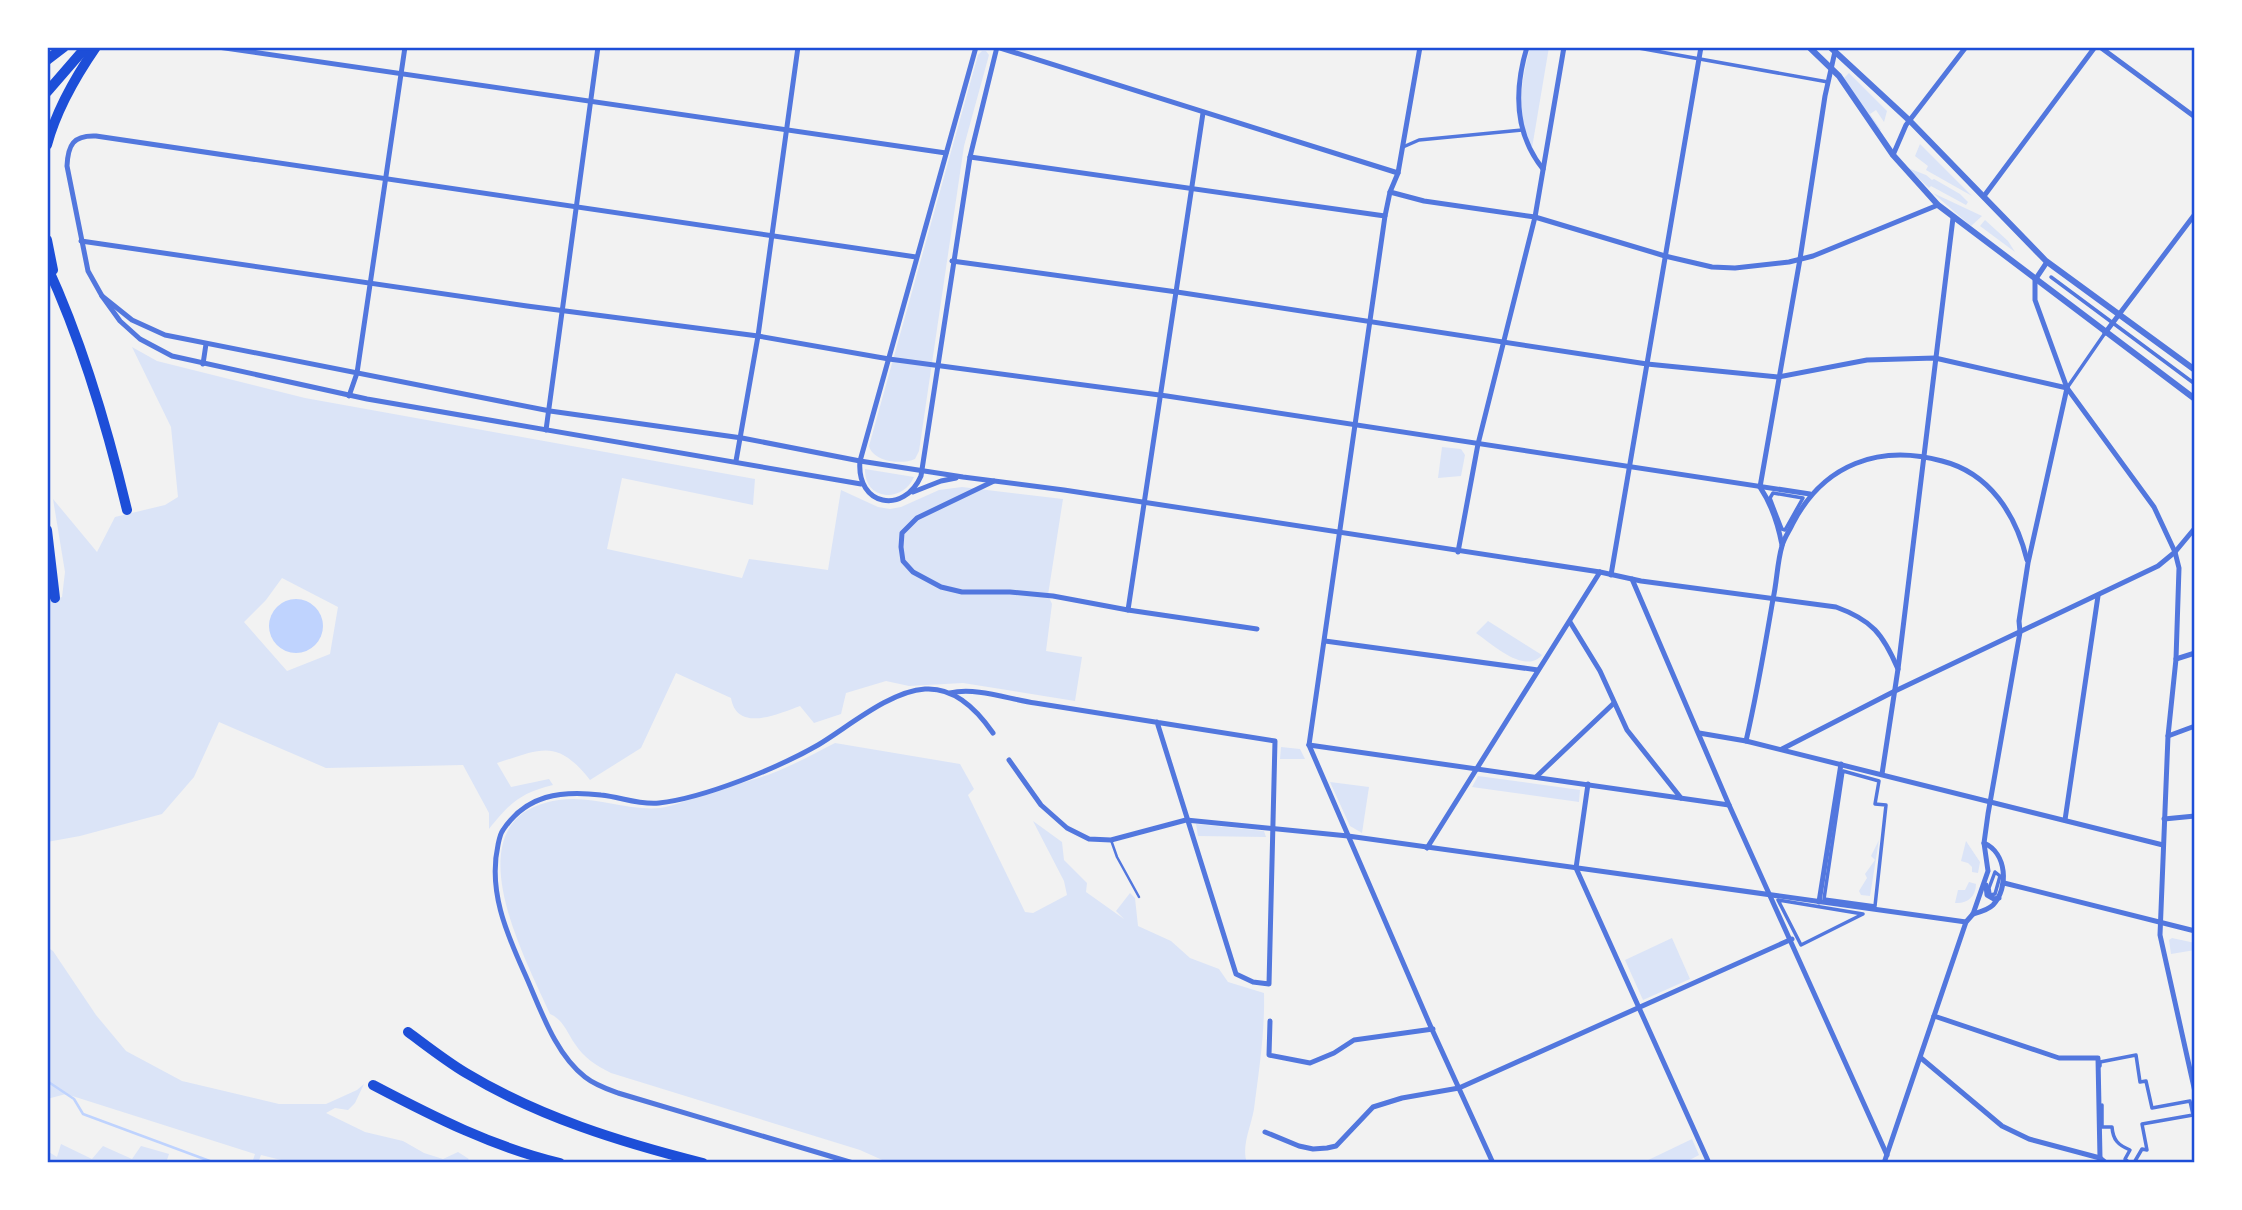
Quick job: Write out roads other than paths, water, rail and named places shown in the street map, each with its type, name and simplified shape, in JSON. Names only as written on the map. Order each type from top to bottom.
[{"type":"highway","points":[[47,60],[64,47]]},
{"type":"highway","points":[[47,145],[66,97],[96,47]]},
{"type":"highway","points":[[47,92],[82,50]]},
{"type":"highway","points":[[47,240],[56,285]]},
{"type":"highway","points":[[47,266],[96,388],[127,510]]},
{"type":"highway","points":[[47,530],[55,598]]},
{"type":"highway","points":[[408,1032],[464,1072],[545,1113],[596,1133],[703,1163]]},
{"type":"highway","points":[[373,1085],[455,1128],[520,1154],[560,1163]]},
{"type":"street","points":[[218,47],[946,153]]},
{"type":"street","points":[[349,396],[356,373],[405,47]]},
{"type":"street","points":[[546,430],[598,47]]},
{"type":"street","points":[[736,461],[758,336],[797,47]]},
{"type":"street","points":[[963,477],[941,481],[895,500],[882,499],[871,494],[862,484],[859,473],[916,257],[976,47]]},
{"type":"street","points":[[1420,47],[1398,173],[1390,192],[1385,216],[1310,745],[1493,1163]]},
{"type":"street","points":[[1458,552],[1478,444],[1535,217],[1564,47]]},
{"type":"street","points":[[1633,47],[1828,82]]},
{"type":"street","points":[[1611,575],[1701,47]]},
{"type":"street","points":[[1809,47],[1839,76],[1893,155],[1938,205],[2195,399]]},
{"type":"street","points":[[1893,155],[1906,125],[1966,47]]},
{"type":"street","points":[[1984,196],[2098,47],[2195,117]]},
{"type":"street","points":[[909,494],[919,482],[922,470],[970,157],[1000,48],[1398,173]]},
{"type":"street","points":[[1525,48],[1517,99],[1527,145],[1543,169]]},
{"type":"street","points":[[1746,741],[1782,545],[1778,525],[1760,487],[1834,49]]},
{"type":"street","points":[[1834,49],[1910,121],[2047,262],[2195,370]]},
{"type":"street","points":[[1128,610],[1203,113]]},
{"type":"street","points":[[1403,147],[1419,140],[1522,130]]},
{"type":"street","points":[[862,484],[349,396],[172,356],[141,338],[120,321],[102,296],[89,271],[66,166],[68,151],[75,141],[84,136],[96,136],[916,257]]},
{"type":"street","points":[[970,157],[1385,216]]},
{"type":"street","points":[[1390,192],[1429,202],[1535,217],[1665,256],[1712,267],[1735,268],[1800,260],[1833,250],[1938,205]]},
{"type":"street","points":[[1884,1163],[1966,922],[1973,914],[1989,871],[1984,843],[2020,632],[2019,621],[2028,564],[2067,388],[2118,314],[2195,214]]},
{"type":"street","points":[[1882,774],[1898,669],[1953,218]]},
{"type":"street","points":[[81,241],[561,311],[758,336],[889,359],[1160,395],[1810,494]]},
{"type":"street","points":[[952,261],[1177,292],[1647,364],[1779,377],[1867,360],[1935,358],[2067,388]]},
{"type":"street","points":[[2047,262],[2035,280],[2035,300],[2067,388],[2154,508],[2175,552],[2179,568],[2176,659],[2168,736],[2160,935],[2195,1092]]},
{"type":"street","points":[[2051,277],[2195,384]]},
{"type":"street","points":[[102,296],[132,320],[165,335],[550,411],[742,438],[860,461],[1143,502],[1632,579],[1836,607],[1857,615],[1876,629],[1887,643],[1898,669]]},
{"type":"street","points":[[203,364],[206,344]]},
{"type":"street","points":[[1782,545],[1810,494],[1841,469],[1881,456],[1923,456],[1972,472],[1991,489],[2006,508],[2023,541],[2028,564]]},
{"type":"street","points":[[994,481],[917,518],[902,533],[903,561],[913,572],[942,587],[962,592],[1010,592],[1053,596],[1257,629]]},
{"type":"street","points":[[1773,493],[1803,498],[1783,529],[1770,498],[1773,493]]},
{"type":"street","points":[[1782,750],[1893,692],[2158,566],[2175,552],[2195,528]]},
{"type":"street","points":[[1427,848],[1600,572]]},
{"type":"street","points":[[1632,579],[1887,1155]]},
{"type":"street","points":[[2066,820],[2098,596]]},
{"type":"street","points":[[1570,622],[1600,671],[1627,730],[1681,799]]},
{"type":"street","points":[[1325,641],[1538,670]]},
{"type":"street","points":[[2176,659],[2195,653]]},
{"type":"street","points":[[853,1163],[602,1087],[573,1066],[555,1037],[507,934],[495,887],[496,856],[501,832],[523,807],[542,798],[567,794],[601,795],[633,803],[659,803],[713,789],[795,758],[892,699],[912,691],[928,689],[949,693],[974,709],[993,733]]},
{"type":"street","points":[[949,693],[964,690],[1275,741],[1269,984],[1253,982],[1236,974],[1157,722]]},
{"type":"street","points":[[1536,778],[1614,703]]},
{"type":"street","points":[[2168,736],[2195,726]]},
{"type":"street","points":[[1699,733],[1746,741],[2163,845]]},
{"type":"street","points":[[1310,745],[1730,805]]},
{"type":"street","points":[[1009,760],[1041,805],[1066,828],[1089,839],[1111,840],[1186,820],[1272,828],[1348,836],[1966,922]]},
{"type":"street","points":[[1819,902],[1841,764]]},
{"type":"street","points":[[1843,771],[1879,780],[1875,804],[1886,805],[1875,906],[1824,899],[1843,771]]},
{"type":"street","points":[[1588,785],[1576,868],[1709,1163]]},
{"type":"street","points":[[2164,819],[2195,816]]},
{"type":"street","points":[[1973,914],[1991,908],[1999,898],[2004,883],[1997,855],[1991,846],[1984,843]]},
{"type":"street","points":[[1989,871],[1992,868],[2003,871]]},
{"type":"street","points":[[1997,872],[2000,884],[1995,894],[1990,895],[1992,875],[1997,872]]},
{"type":"street","points":[[1987,878],[1986,894],[1999,898]]},
{"type":"street","points":[[2004,883],[2195,931]]},
{"type":"street","points":[[1778,900],[1863,914],[1802,942],[1801,945],[1778,900]]},
{"type":"street","points":[[1265,1132],[1313,1149],[1336,1146],[1373,1107],[1402,1098],[1459,1088],[1792,939]]},
{"type":"street","points":[[1934,1016],[2059,1058],[2098,1058],[2100,1158]]},
{"type":"street","points":[[1270,1021],[1269,1055],[1310,1063],[1334,1053],[1354,1040],[1433,1029]]},
{"type":"street","points":[[2130,1163],[2125,1159],[2130,1150],[2119,1146],[2113,1136],[2112,1127],[2102,1127],[2100,1062],[2136,1055],[2140,1082],[2146,1081],[2152,1108],[2190,1101],[2193,1115],[2141,1124],[2147,1150],[2141,1149],[2135,1161],[2137,1163]]},
{"type":"street","points":[[1920,1058],[2002,1126],[2029,1139],[2100,1158],[2106,1163]]},
{"type":"lane","points":[[1111,840],[1139,897]]},
{"type":"water","points":[[296,599],[315,607],[323,626],[315,645],[296,653],[277,645],[269,626],[277,607]]},
{"type":"waterway","points":[[47,1081],[74,1099],[83,1114],[215,1163]]}]
